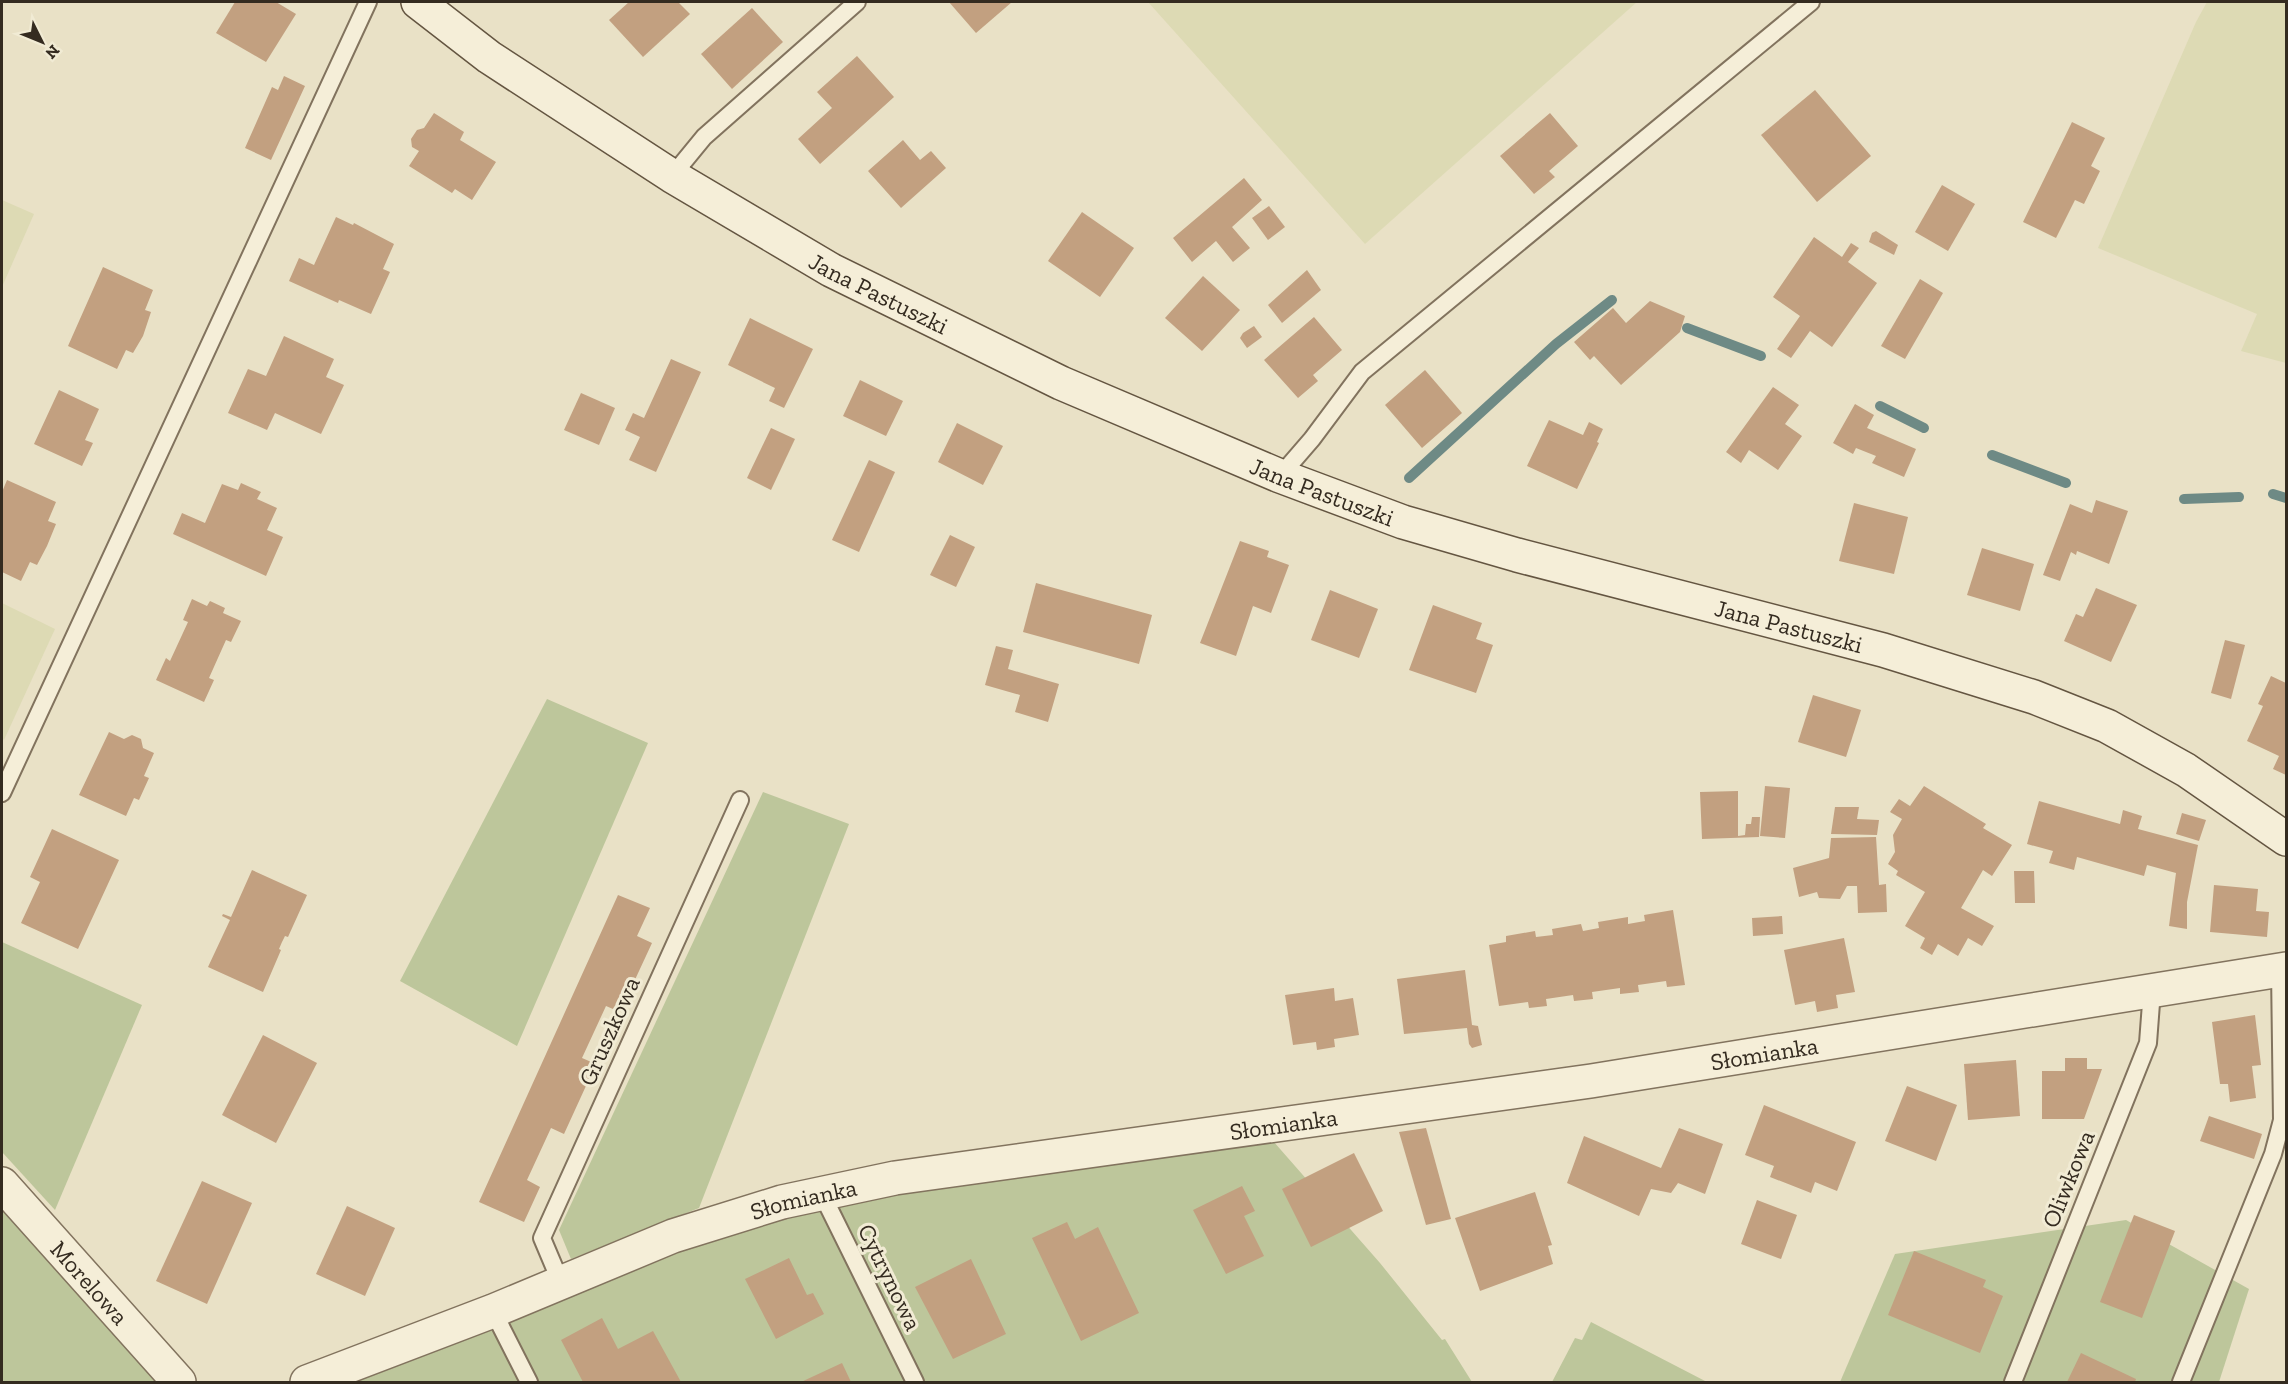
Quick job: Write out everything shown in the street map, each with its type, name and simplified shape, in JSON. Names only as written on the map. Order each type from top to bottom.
[{"type":"street","name":"Jana Pastuszki","points":[[418,2],[489,57],[672,176],[831,270],[1061,383],[1280,476],[1426,528],[1517,555],[1883,650],[2034,697],[2107,726],[2186,770],[2286,839]]},
{"type":"street","name":"Słomianka","points":[[307,1383],[493,1311],[673,1236],[782,1202],[895,1178],[1591,1081],[2283,970]]},
{"type":"street","name":"Morelowa","points":[[2,1184],[179,1383]]},
{"type":"lane","points":[[2,793],[368,2]]},
{"type":"lane","points":[[672,176],[704,137],[857,2]]},
{"type":"lane","points":[[1280,476],[1312,439],[1362,372],[1811,2]]},
{"type":"lane","name":"Gruszkowa","points":[[561,1283],[542,1238],[740,800]]},
{"type":"lane","points":[[2181,1383],[2273,1154],[2282,1120],[2283,970]]},
{"type":"lane","name":"Oliwkowa","points":[[2013,1383],[2148,1043],[2152,990]]},
{"type":"lane","name":"Cytrynowa","points":[[822,1194],[915,1383]]},
{"type":"lane","points":[[493,1311],[529,1383]]},
{"type":"shaded area","points":[[1148,2],[1637,2],[1365,244]]},
{"type":"shaded area","points":[[2207,2],[2286,2],[2286,363],[2241,351],[2257,314],[2098,248],[2196,22]]},
{"type":"shaded area","points":[[2,200],[34,214],[2,287]]},
{"type":"shaded area","points":[[2,603],[55,629],[4,740],[2,738]]},
{"type":"green space","points":[[547,699],[648,743],[517,1046],[400,981]]},
{"type":"green space","points":[[763,792],[849,824],[699,1208],[571,1259],[559,1230]]},
{"type":"green space","points":[[2,942],[142,1005],[55,1210],[2,1152]]},
{"type":"green space","points":[[1259,1125],[1380,1263],[1442,1340],[1445,1339],[1472,1382],[310,1382],[860,1180]]},
{"type":"green space","points":[[2,1176],[190,1382],[2,1382]]},
{"type":"green space","points":[[2126,1220],[2249,1289],[2219,1382],[1840,1382],[1895,1254]]},
{"type":"green space","points":[[1591,1322],[1707,1382],[1552,1382],[1575,1338],[1582,1340]]},
{"type":"building","points":[[235,2],[276,2],[296,14],[266,62],[216,33]]},
{"type":"building","points":[[629,2],[678,2],[690,14],[643,57],[609,20]]},
{"type":"building","points":[[949,2],[1012,2],[976,33]]},
{"type":"building","points":[[752,8],[783,42],[732,89],[701,54]]},
{"type":"building","points":[[857,56],[894,97],[820,164],[798,139],[832,108],[817,92]]},
{"type":"building","points":[[284,76],[305,86],[271,160],[245,148],[272,87],[278,90]]},
{"type":"building","points":[[1815,90],[1871,156],[1817,202],[1761,135]]},
{"type":"building","points":[[434,113],[464,132],[460,140],[496,162],[472,200],[455,189],[452,193],[409,166],[419,151],[412,147],[411,139],[417,130],[424,128]]},
{"type":"building","points":[[1550,113],[1578,146],[1549,171],[1555,177],[1534,194],[1500,156]]},
{"type":"building","points":[[2072,122],[2105,138],[2091,166],[2100,171],[2084,204],[2075,200],[2056,238],[2023,222]]},
{"type":"building","points":[[903,140],[920,160],[931,151],[946,168],[901,208],[868,171]]},
{"type":"building","points":[[1244,178],[1262,200],[1232,227],[1250,248],[1233,262],[1216,241],[1192,262],[1173,238]]},
{"type":"building","points":[[1942,185],[1975,204],[1948,251],[1915,232]]},
{"type":"building","points":[[1269,206],[1285,227],[1268,240],[1252,218]]},
{"type":"building","points":[[1082,212],[1134,248],[1100,297],[1048,261]]},
{"type":"building","points":[[336,217],[353,225],[354,223],[394,244],[383,269],[390,272],[371,314],[339,300],[338,303],[289,281],[299,258],[314,265]]},
{"type":"building","points":[[1876,231],[1898,245],[1894,255],[1869,242],[1872,233]]},
{"type":"building","points":[[1814,237],[1842,257],[1851,243],[1859,248],[1848,262],[1877,283],[1832,347],[1810,331],[1791,358],[1777,349],[1800,316],[1773,297]]},
{"type":"building","points":[[103,267],[153,290],[145,310],[151,312],[143,336],[133,353],[126,350],[117,369],[68,346]]},
{"type":"building","points":[[1307,270],[1321,290],[1282,323],[1268,305]]},
{"type":"building","points":[[1203,276],[1240,310],[1202,351],[1165,318]]},
{"type":"building","points":[[1920,279],[1943,293],[1905,359],[1881,346]]},
{"type":"building","points":[[1650,301],[1685,316],[1680,332],[1621,385],[1594,356],[1590,360],[1574,342],[1613,308],[1626,323]]},
{"type":"building","points":[[1314,317],[1342,350],[1313,375],[1318,381],[1298,398],[1264,360]]},
{"type":"building","points":[[750,318],[813,349],[784,408],[769,401],[775,388],[728,365]]},
{"type":"building","points":[[1254,326],[1262,337],[1247,348],[1240,338],[1243,333]]},
{"type":"building","points":[[284,336],[334,359],[326,377],[344,385],[321,434],[275,413],[267,430],[228,413],[248,369],[266,376]]},
{"type":"building","points":[[671,359],[701,372],[656,472],[629,460],[640,437],[625,430],[633,413],[644,418]]},
{"type":"building","points":[[1425,370],[1462,413],[1422,448],[1385,405]]},
{"type":"building","points":[[860,380],[903,401],[886,436],[843,416]]},
{"type":"building","points":[[1773,387],[1799,405],[1785,424],[1802,436],[1778,470],[1749,450],[1741,463],[1726,452]]},
{"type":"building","points":[[59,390],[99,409],[85,440],[93,443],[82,466],[34,444]]},
{"type":"building","points":[[581,393],[615,408],[599,445],[564,430]]},
{"type":"building","points":[[1855,404],[1874,415],[1867,428],[1916,449],[1904,477],[1872,463],[1876,456],[1856,448],[1853,454],[1833,443]]},
{"type":"building","points":[[1549,420],[1583,435],[1589,422],[1603,429],[1597,442],[1599,443],[1577,489],[1527,466]]},
{"type":"building","points":[[957,423],[1003,446],[983,485],[938,462]]},
{"type":"building","points":[[771,428],[795,439],[771,490],[747,478]]},
{"type":"building","points":[[869,460],[895,472],[859,552],[832,540]]},
{"type":"building","points":[[7,480],[56,502],[48,521],[56,524],[47,546],[37,565],[30,562],[21,581],[2,572],[2,492]]},
{"type":"building","points":[[241,483],[261,492],[257,499],[277,508],[267,530],[283,537],[266,576],[173,534],[182,513],[205,523],[222,484],[238,490]]},
{"type":"building","points":[[2096,500],[2128,511],[2109,564],[2077,551],[2076,555],[2071,552],[2060,581],[2043,575],[2070,504],[2092,513]]},
{"type":"building","points":[[1854,503],[1908,517],[1894,574],[1839,561]]},
{"type":"building","points":[[950,535],[975,547],[956,587],[930,575]]},
{"type":"building","points":[[1240,541],[1269,551],[1267,557],[1289,565],[1271,613],[1253,606],[1236,656],[1200,643]]},
{"type":"building","points":[[1982,548],[2034,564],[2020,611],[1967,595]]},
{"type":"building","points":[[1036,583],[1152,615],[1139,664],[1023,632]]},
{"type":"building","points":[[2096,588],[2137,605],[2111,662],[2064,641],[2076,614],[2083,617]]},
{"type":"building","points":[[1330,590],[1378,609],[1359,658],[1311,640]]},
{"type":"building","points":[[192,599],[207,606],[210,601],[225,608],[223,613],[241,621],[231,642],[226,640],[209,678],[214,680],[204,702],[156,680],[166,658],[170,661],[188,622],[183,620]]},
{"type":"building","points":[[1433,605],[1482,623],[1476,639],[1493,645],[1476,693],[1409,670]]},
{"type":"building","points":[[2225,640],[2245,645],[2231,699],[2211,693]]},
{"type":"building","points":[[996,646],[1013,650],[1008,669],[1059,684],[1048,722],[1015,712],[1020,695],[985,685]]},
{"type":"building","points":[[2271,676],[2286,683],[2286,775],[2273,769],[2279,756],[2247,741],[2263,706],[2258,704]]},
{"type":"building","points":[[1813,695],[1861,710],[1846,757],[1798,742]]},
{"type":"building","points":[[109,732],[124,739],[132,735],[141,739],[143,748],[154,753],[144,776],[149,778],[139,800],[134,798],[126,816],[79,795]]},
{"type":"building","points":[[1765,786],[1790,788],[1785,838],[1760,836]]},
{"type":"building","points":[[1924,786],[1986,824],[1983,828],[2012,845],[1992,876],[1983,870],[1961,908],[1994,926],[1982,946],[1968,938],[1958,956],[1938,944],[1932,955],[1920,948],[1925,938],[1905,926],[1925,892],[1896,875],[1898,871],[1888,864],[1895,852],[1893,835],[1902,819],[1890,812],[1899,799],[1910,806]]},
{"type":"building","points":[[1738,791],[1738,836],[1745,835],[1746,824],[1751,824],[1752,817],[1760,817],[1759,837],[1702,839],[1700,792]]},
{"type":"building","points":[[2039,801],[2120,824],[2123,810],[2142,816],[2138,829],[2198,845],[2187,902],[2187,929],[2169,926],[2176,873],[2147,865],[2144,876],[2077,857],[2074,870],[2049,863],[2053,851],[2027,844]]},
{"type":"building","points":[[1835,807],[1859,807],[1857,819],[1879,820],[1877,835],[1831,834]]},
{"type":"building","points":[[2182,813],[2206,820],[2199,841],[2176,834]]},
{"type":"building","points":[[52,829],[119,860],[78,949],[21,923],[40,882],[30,877]]},
{"type":"building","points":[[1876,837],[1879,885],[1886,884],[1887,912],[1858,913],[1857,886],[1847,886],[1840,899],[1819,898],[1817,892],[1799,897],[1793,868],[1829,858],[1831,838]]},
{"type":"building","points":[[252,870],[307,895],[288,937],[285,936],[282,942],[279,949],[281,950],[263,992],[208,967],[230,920],[222,916],[223,914],[231,917]]},
{"type":"building","points":[[2014,871],[2034,871],[2035,903],[2015,903]]},
{"type":"building","points":[[2214,885],[2258,889],[2256,911],[2269,912],[2267,937],[2210,932]]},
{"type":"building","points":[[618,895],[650,908],[637,936],[652,943],[620,1012],[606,1006],[582,1058],[596,1064],[564,1134],[551,1128],[527,1180],[540,1187],[524,1222],[479,1202]]},
{"type":"building","points":[[1673,910],[1685,985],[1667,987],[1666,981],[1638,985],[1639,992],[1620,994],[1620,988],[1592,992],[1593,999],[1574,1001],[1573,995],[1546,999],[1547,1006],[1529,1008],[1528,1002],[1499,1006],[1489,945],[1506,942],[1506,936],[1535,931],[1536,937],[1553,935],[1552,929],[1581,924],[1583,931],[1599,928],[1598,922],[1628,917],[1628,924],[1645,921],[1644,915]]},
{"type":"building","points":[[1782,916],[1783,934],[1753,936],[1752,918]]},
{"type":"building","points":[[1844,938],[1855,992],[1836,995],[1838,1008],[1817,1012],[1815,1001],[1795,1005],[1784,950]]},
{"type":"building","points":[[1465,970],[1472,1025],[1478,1026],[1482,1045],[1472,1048],[1469,1044],[1467,1028],[1404,1034],[1397,979]]},
{"type":"building","points":[[1334,988],[1335,1001],[1353,998],[1359,1035],[1334,1039],[1335,1047],[1317,1050],[1316,1042],[1293,1045],[1285,995]]},
{"type":"building","points":[[2255,1015],[2261,1065],[2252,1066],[2256,1098],[2230,1102],[2228,1084],[2220,1084],[2212,1022]]},
{"type":"building","points":[[263,1035],[317,1063],[276,1143],[222,1115]]},
{"type":"building","points":[[2065,1058],[2087,1058],[2087,1069],[2102,1069],[2084,1119],[2042,1119],[2042,1071],[2065,1071]]},
{"type":"building","points":[[2016,1060],[2020,1116],[1968,1120],[1964,1064]]},
{"type":"building","points":[[1907,1086],[1957,1105],[1936,1161],[1885,1141]]},
{"type":"building","points":[[1764,1105],[1856,1142],[1837,1191],[1815,1182],[1811,1193],[1770,1177],[1774,1166],[1745,1155]]},
{"type":"building","points":[[2209,1116],[2262,1134],[2254,1159],[2200,1141]]},
{"type":"building","points":[[1426,1128],[1451,1219],[1426,1225],[1399,1132]]},
{"type":"building","points":[[1679,1128],[1723,1144],[1705,1194],[1678,1183],[1671,1193],[1651,1189],[1639,1216],[1567,1183],[1584,1136],[1661,1168]]},
{"type":"building","points":[[1354,1153],[1383,1211],[1311,1247],[1282,1189]]},
{"type":"building","points":[[202,1181],[252,1203],[207,1304],[156,1281]]},
{"type":"building","points":[[1242,1186],[1255,1211],[1244,1216],[1264,1256],[1226,1274],[1193,1210]]},
{"type":"building","points":[[1535,1192],[1552,1245],[1548,1246],[1553,1264],[1480,1291],[1455,1218]]},
{"type":"building","points":[[1757,1200],[1797,1215],[1781,1259],[1741,1244]]},
{"type":"building","points":[[347,1206],[395,1228],[365,1296],[316,1274]]},
{"type":"building","points":[[2134,1215],[2175,1231],[2142,1318],[2100,1302]]},
{"type":"building","points":[[1067,1222],[1075,1239],[1098,1227],[1139,1313],[1081,1341],[1032,1238]]},
{"type":"building","points":[[1914,1251],[1986,1280],[1983,1287],[2003,1296],[1980,1353],[1888,1315]]},
{"type":"building","points":[[789,1258],[807,1295],[813,1293],[824,1314],[776,1339],[745,1279]]},
{"type":"building","points":[[971,1259],[1006,1334],[953,1359],[915,1287]]},
{"type":"building","points":[[602,1318],[618,1349],[653,1331],[681,1382],[583,1382],[561,1340]]},
{"type":"building","points":[[2081,1353],[2136,1379],[2135,1382],[2067,1382]]},
{"type":"building","points":[[842,1363],[851,1382],[801,1382]]},
{"type":"waterway","points":[[1409,478],[1556,344],[1612,300]]},
{"type":"waterway","points":[[1687,328],[1761,356]]},
{"type":"waterway","points":[[1880,406],[1924,428]]},
{"type":"waterway","points":[[1992,455],[2066,483]]},
{"type":"waterway","points":[[2273,494],[2286,498]]},
{"type":"waterway","points":[[2184,499],[2239,497]]}]
